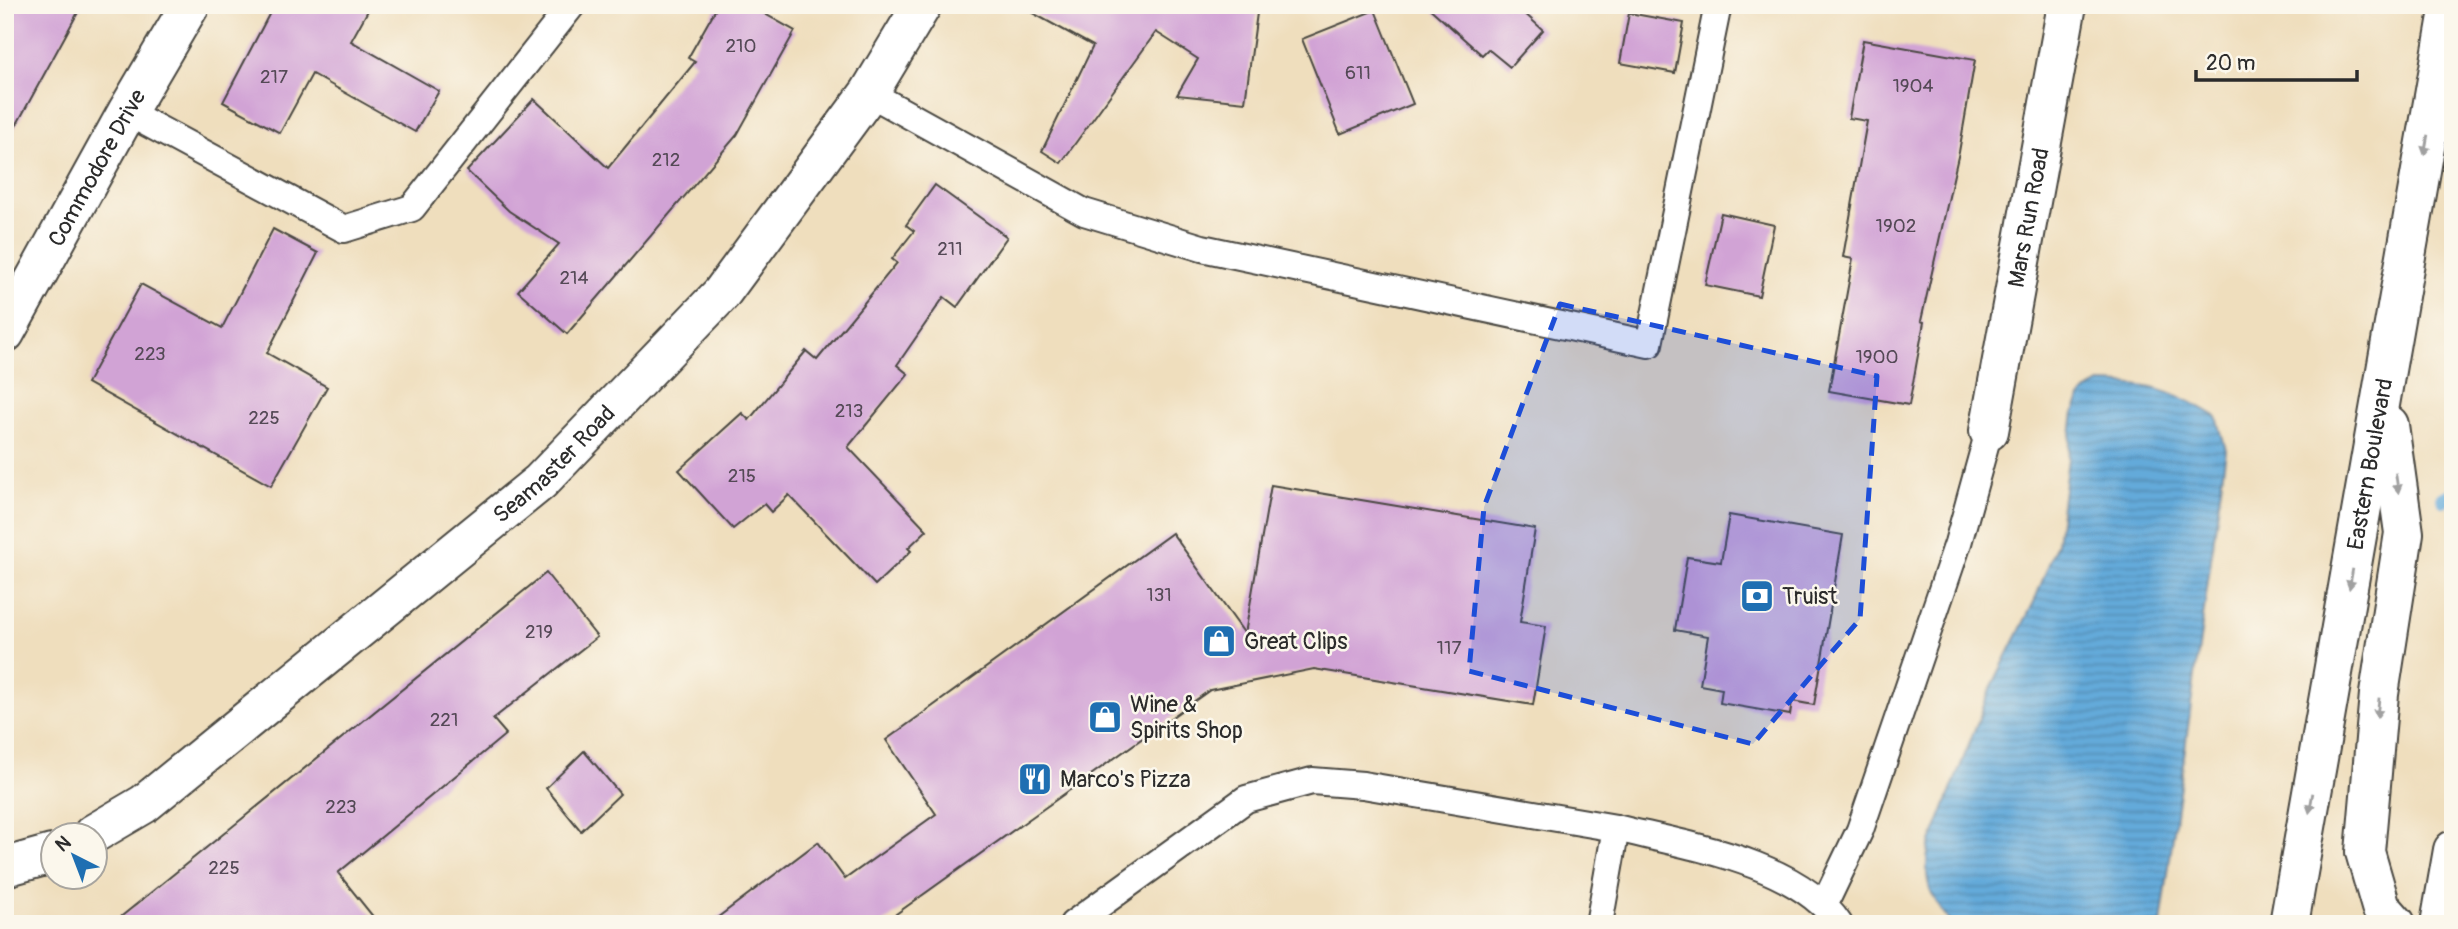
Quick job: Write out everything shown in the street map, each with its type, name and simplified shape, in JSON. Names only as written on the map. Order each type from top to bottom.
[{"type":"street","name":"Commodore Drive","points":[[5,333],[127,112],[190,5]]},
{"type":"street","name":"Seamaster Road","points":[[108,826],[144,804],[540,482],[721,294],[869,93],[922,5]]},
{"type":"street","name":"Mars Run Road","points":[[1989,431],[2067,5]]},
{"type":"street","name":"Eastern Boulevard","points":[[2289,924],[2450,5]]},
{"type":"street","points":[[2384,392],[2404,533],[2379,694],[2365,852],[2381,907],[2396,924]]},
{"type":"street","points":[[2440,924],[2453,849]]},
{"type":"street","points":[[5,867],[38,858]]},
{"type":"lane","points":[[127,112],[344,229],[412,208],[572,5]]},
{"type":"lane","points":[[869,93],[1084,212],[1202,248],[1649,344],[1718,5]]},
{"type":"lane","points":[[1073,924],[1246,799],[1312,781],[1363,785],[1616,828],[1752,862],[1832,914],[1958,543],[1989,431]]},
{"type":"lane","points":[[1599,924],[1616,828]]},
{"type":"highlighted area","points":[[1560,304],[1877,376],[1860,619],[1753,744],[1469,671],[1484,507]]},
{"type":"water","points":[[2101,383],[2149,387],[2175,395],[2202,408],[2217,417],[2226,450],[2161,924],[1951,924],[1930,888],[1927,870],[1929,847],[1990,690],[2034,602],[2057,543],[2074,412],[2084,394]]},
{"type":"building","points":[[5,5],[82,5],[5,146]]},
{"type":"building","points":[[274,5],[371,5],[351,41],[439,91],[415,132],[312,74],[280,133],[223,102]]},
{"type":"building","points":[[718,5],[749,5],[795,31],[737,135],[567,334],[518,291],[559,244],[509,211],[467,171],[534,99],[608,168],[695,62],[688,58]]},
{"type":"building","points":[[1018,5],[1202,5],[1257,13],[1245,102],[1177,95],[1198,59],[1156,32],[1061,163],[1042,151],[1093,46]]},
{"type":"building","points":[[1426,5],[1528,5],[1522,11],[1543,30],[1510,67],[1488,49],[1482,55]]},
{"type":"building","points":[[1375,10],[1413,104],[1340,134],[1302,39]]},
{"type":"building","points":[[1629,13],[1684,23],[1675,73],[1620,63]]},
{"type":"building","points":[[1863,40],[1975,60],[1959,152],[1921,321],[1924,322],[1909,405],[1829,391],[1853,259],[1843,257],[1867,121],[1849,118]]},
{"type":"building","points":[[935,185],[1007,237],[957,307],[944,297],[897,365],[908,374],[848,447],[927,530],[908,548],[911,551],[875,585],[789,495],[771,512],[764,504],[733,529],[679,470],[742,413],[749,420],[806,351],[817,360],[897,263],[892,259],[914,231],[906,225]]},
{"type":"building","points":[[1721,213],[1774,225],[1759,296],[1705,285]]},
{"type":"building","points":[[273,229],[318,253],[267,353],[327,387],[271,486],[87,383],[141,284],[222,328]]},
{"type":"building","points":[[1271,485],[1535,529],[1520,622],[1546,626],[1533,705],[1314,669],[1210,690],[882,924],[709,924],[818,842],[845,879],[936,814],[886,740],[1172,533],[1245,634]]},
{"type":"building","name":"Truist","points":[[1729,515],[1843,535],[1814,705],[1792,701],[1790,715],[1720,703],[1722,689],[1700,685],[1708,636],[1675,630],[1687,557],[1721,562]]},
{"type":"building","points":[[546,573],[597,637],[493,719],[506,734],[338,873],[379,924],[112,924]]},
{"type":"building","points":[[584,751],[620,794],[581,831],[546,788]]},
{"type":"waterway","points":[[2444,499],[2453,495]]},
{"type":"place","name":"Truist","points":[[1757,596]]},
{"type":"place","name":"Great Clips","points":[[1219,641]]},
{"type":"place","name":"Wine & Spirits Shop","points":[[1105,717]]},
{"type":"place","name":"Marco's Pizza","points":[[1035,779]]}]
